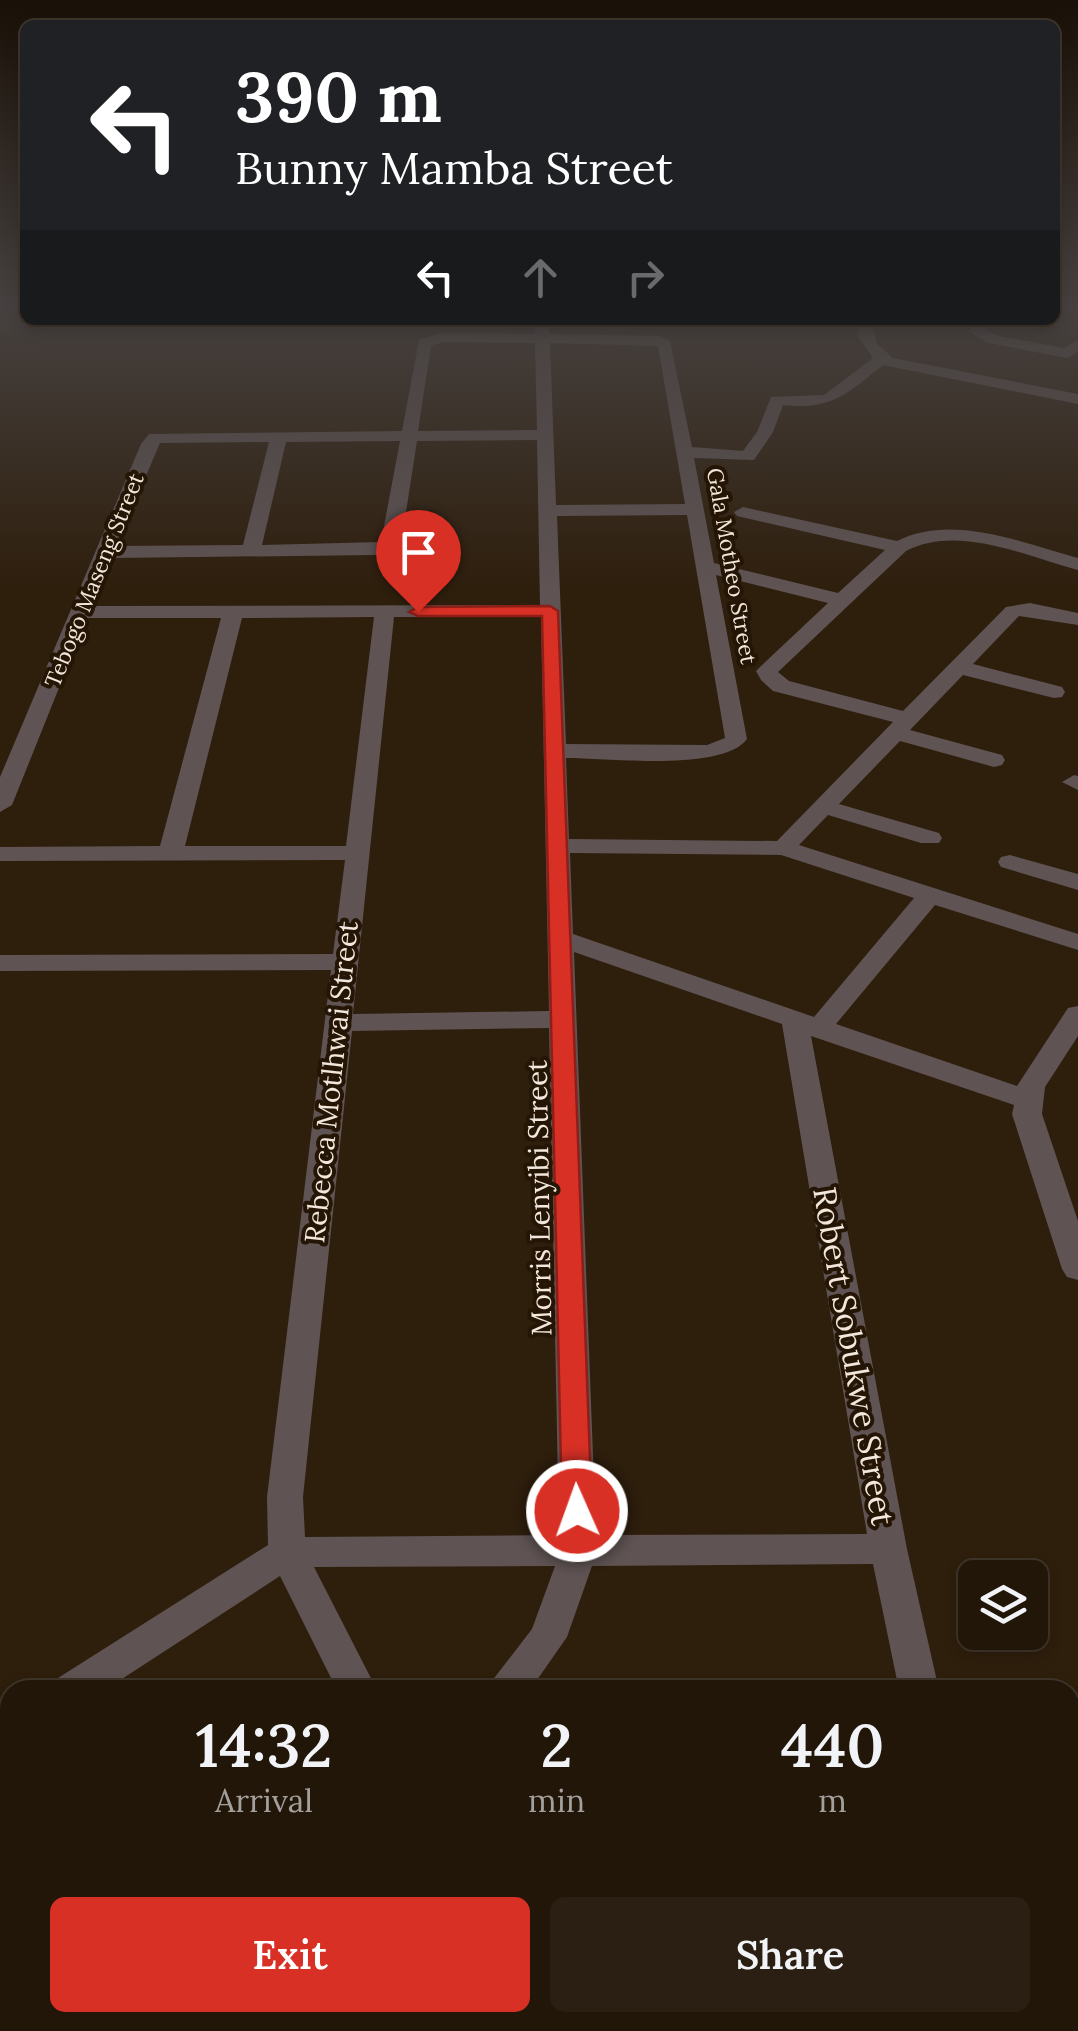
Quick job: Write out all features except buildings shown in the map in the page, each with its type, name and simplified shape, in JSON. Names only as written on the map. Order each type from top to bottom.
[{"type":"street","points":[[104,552],[375,549],[392,543],[414,402]]},
{"type":"street","name":"Morris Lenyibi Street","points":[[515,1680],[536,1658],[558,1621],[578,1549],[543,402]]},
{"type":"street","name":"Gala Motheo Street","points":[[556,751],[708,752],[731,746],[737,731],[675,402]]},
{"type":"street","points":[[686,452],[748,456],[766,432],[776,402]]},
{"type":"street","name":"Tebogo Maseng Street","points":[[0,805],[149,444],[156,438],[543,435]]},
{"type":"street","points":[[251,552],[280,436]]},
{"type":"street","points":[[546,511],[696,509]]},
{"type":"street","points":[[743,512],[899,547]]},
{"type":"street","points":[[994,760],[781,686],[768,676],[771,665],[899,547],[921,534],[943,533],[1078,564]]},
{"type":"street","points":[[706,568],[841,600]]},
{"type":"street","points":[[782,848],[1013,611],[1030,610],[1078,619]]},
{"type":"street","points":[[82,612],[550,611]]},
{"type":"street","points":[[170,856],[233,612]]},
{"type":"street","name":"Rebecca Motlhwai Street","points":[[287,1552],[285,1497],[385,612]]},
{"type":"street","points":[[959,666],[1054,692]]},
{"type":"street","points":[[821,806],[930,838]]},
{"type":"street","points":[[558,846],[782,848],[1078,942]]},
{"type":"street","points":[[0,854],[357,853]]},
{"type":"street","points":[[1010,862],[1078,882]]},
{"type":"street","points":[[806,1025],[929,896]]},
{"type":"street","points":[[561,939],[1028,1100]]},
{"type":"street","points":[[0,963],[344,962]]},
{"type":"street","points":[[1078,1014],[1038,1074],[1028,1100],[1031,1134],[1065,1192],[1078,1269]]},
{"type":"street","points":[[338,1022],[564,1019]]},
{"type":"street","name":"Robert Sobukwe Street","points":[[806,1025],[888,1549],[917,1680]]},
{"type":"street","points":[[88,1680],[287,1552],[888,1549]]},
{"type":"street","points":[[287,1552],[352,1680]]},
{"type":"route","points":[[418,612],[550,611],[577,1511]]}]
